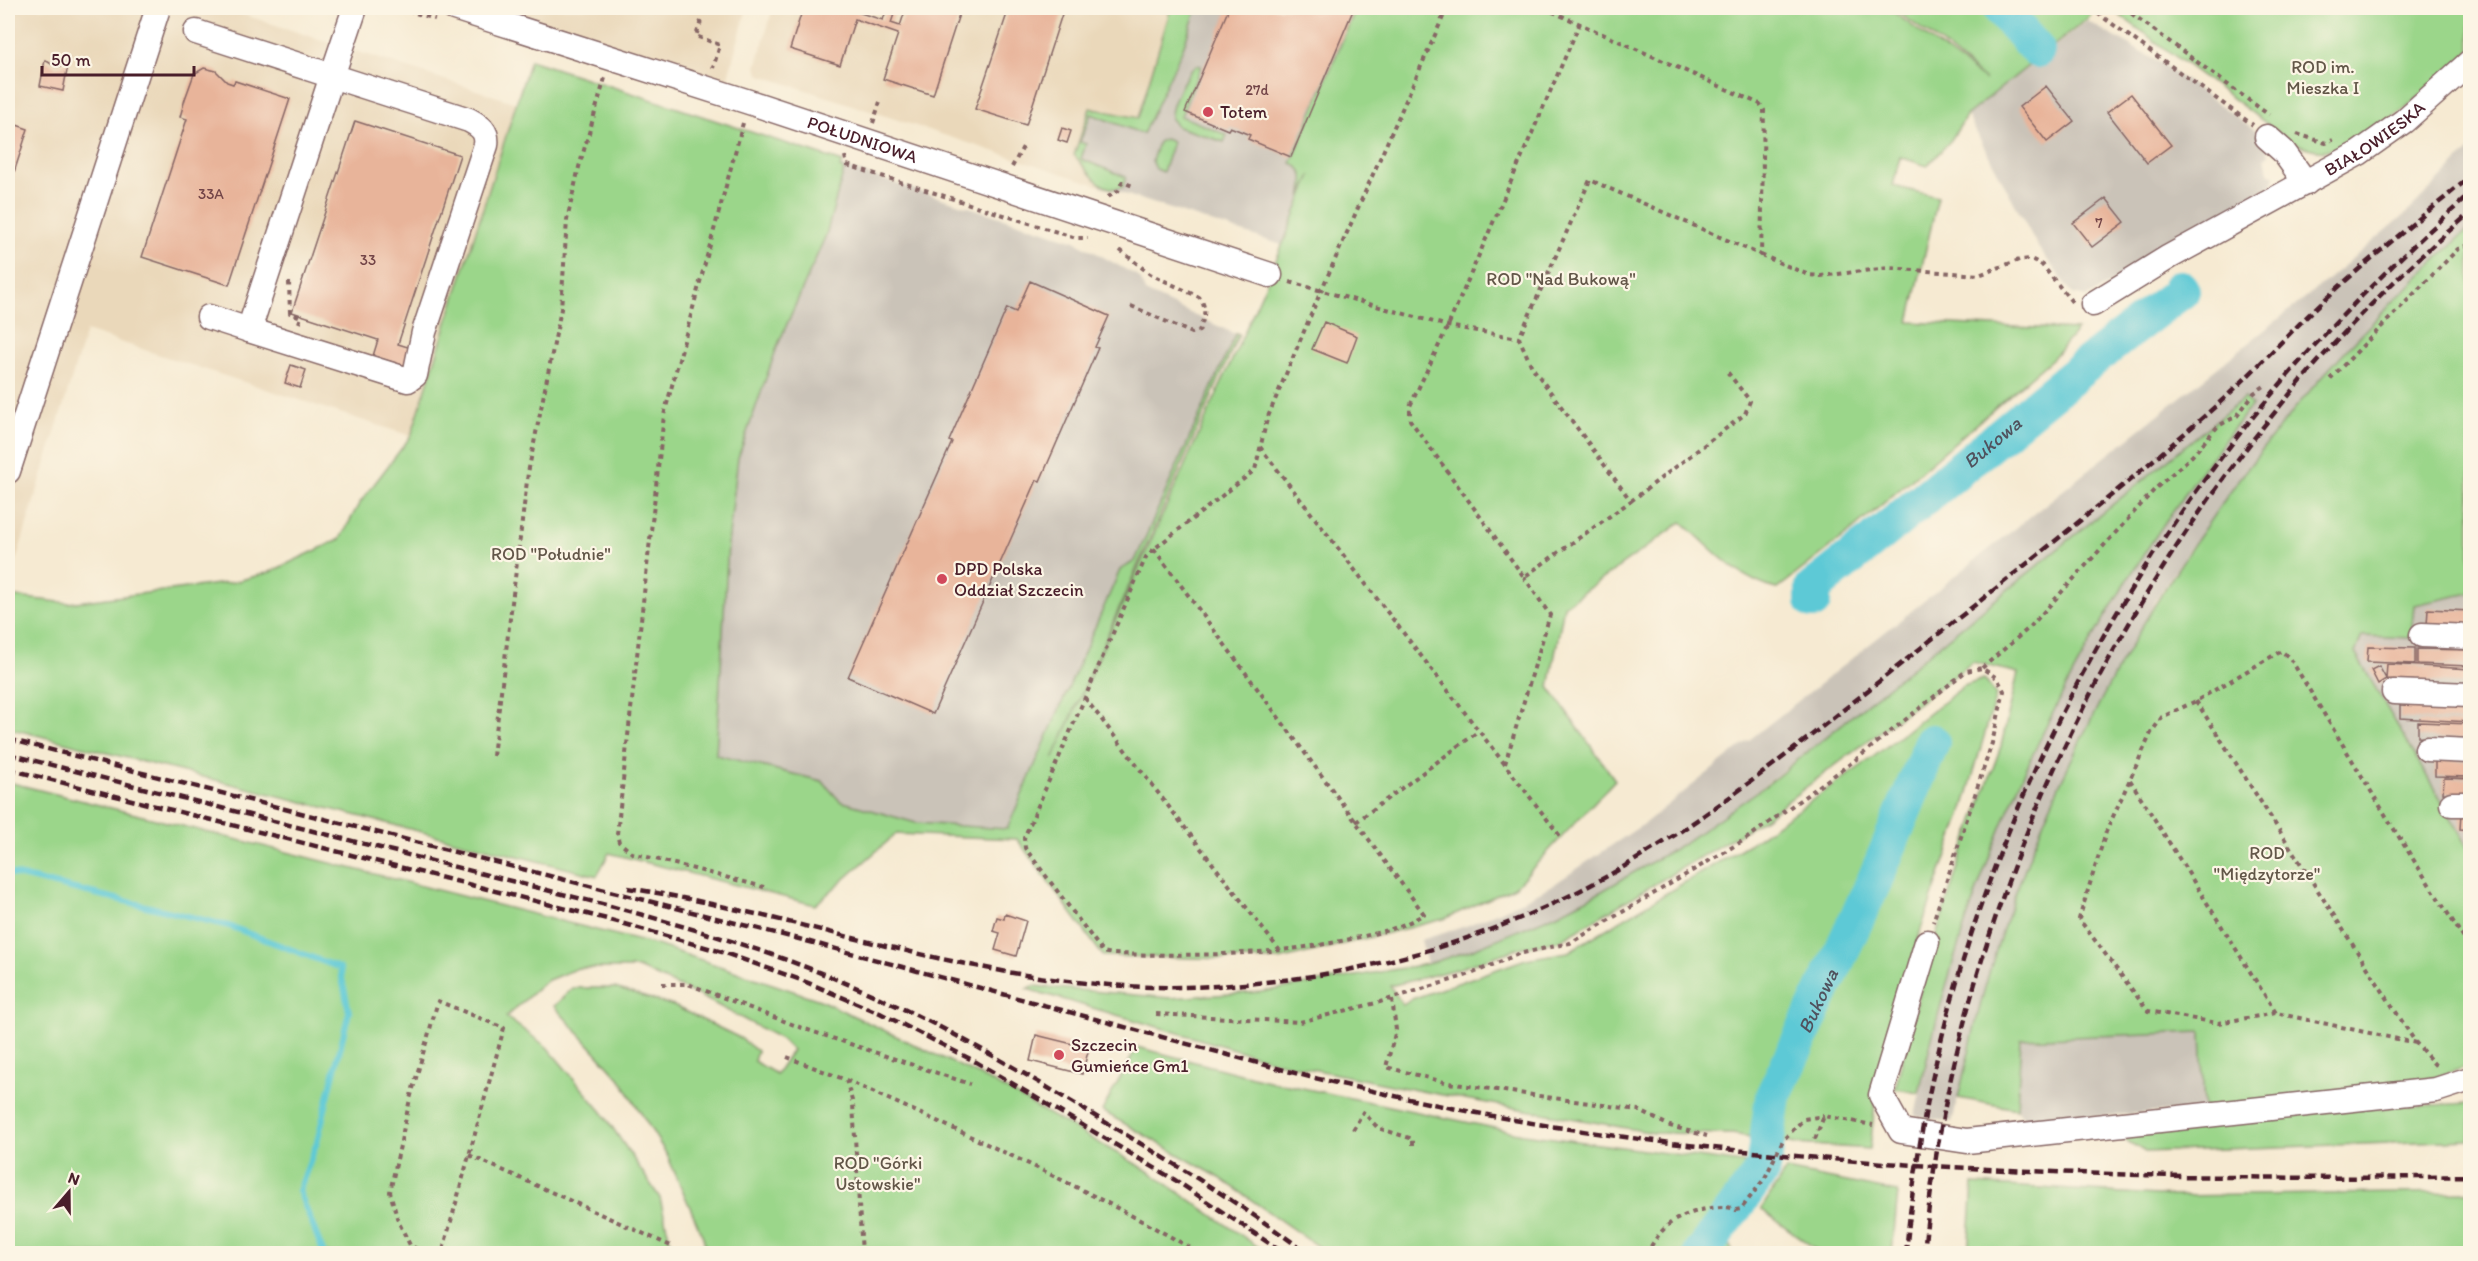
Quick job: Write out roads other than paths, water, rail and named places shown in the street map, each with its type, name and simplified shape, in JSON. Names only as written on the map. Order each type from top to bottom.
[{"type":"street","points":[[8,471],[158,8]]},
{"type":"street","points":[[249,330],[355,8]]},
{"type":"street","name":"POŁUDNIOWA","points":[[454,8],[502,15],[610,57],[1270,275]]},
{"type":"street","points":[[196,32],[469,120],[482,128],[487,138],[424,332],[415,375],[408,380],[208,317]]},
{"type":"street","name":"BIAŁOWIESKA","points":[[2093,304],[2169,257],[2306,183],[2381,139],[2470,62]]},
{"type":"street","points":[[2270,128],[2306,183]]},
{"type":"street","points":[[2422,635],[2470,637]]},
{"type":"street","points":[[2394,692],[2470,695]]},
{"type":"street","points":[[2427,749],[2470,751]]},
{"type":"street","points":[[1927,942],[1881,1095],[1901,1131],[1967,1141],[2436,1090],[2470,1079]]},
{"type":"waterway","name":"Bukowa","points":[[2000,8],[2037,50]]},
{"type":"waterway","name":"Bukowa","points":[[1813,601],[1813,588],[2088,363],[2182,291],[2180,288]]},
{"type":"waterway","name":"Bukowa","points":[[1701,1254],[1763,1169],[1773,1096],[1874,882],[1932,742]]},
{"type":"waterway","points":[[8,873],[229,926],[340,968],[349,1012],[317,1142],[299,1191],[324,1254]]},
{"type":"railway","points":[[628,888],[694,900],[1018,974],[1084,983],[1151,987],[1270,982],[1330,973],[1388,961],[1446,945],[1503,925],[1558,901],[1650,851],[1728,799],[1803,742],[2028,563],[2180,437],[2232,391],[2349,278],[2470,177]]},
{"type":"railway","points":[[1906,1254],[1922,1131],[1949,1009],[1986,890],[2033,774],[2089,663],[2153,555],[2224,454],[2323,336],[2384,274],[2470,194]]},
{"type":"railway","points":[[1924,1254],[1945,1107],[1981,961],[2033,819],[2097,681],[2174,550],[2263,427],[2362,314],[2470,213]]},
{"type":"railway","points":[[8,739],[799,939],[1310,1077],[1531,1123],[1729,1150],[1951,1167],[2238,1177],[2470,1176]]},
{"type":"railway","points":[[8,754],[680,925],[783,959],[851,985],[944,1029],[1061,1095],[1191,1174],[1308,1254]]},
{"type":"railway","points":[[8,769],[607,919],[722,952],[801,980],[880,1013],[976,1062],[1175,1180],[1285,1254]]},
{"type":"place","name":"Totem","points":[[1208,112]]},
{"type":"place","name":"DPD Polska Oddział Szczecin","points":[[942,579]]},
{"type":"place","name":"Szczecin Gumieńce Gm1","points":[[1059,1055]]},
{"type":"park label","name":"ROD im. Mieszka I","points":[[2323,77]]},
{"type":"park label","name":"ROD \"Nad Bukową\"","points":[[1561,279]]},
{"type":"park label","name":"ROD \"Południe\"","points":[[551,554]]},
{"type":"park label","name":"ROD \"Międzytorze\"","points":[[2267,863]]},
{"type":"park label","name":"ROD \"Górki Ustowskie\"","points":[[878,1173]]}]
